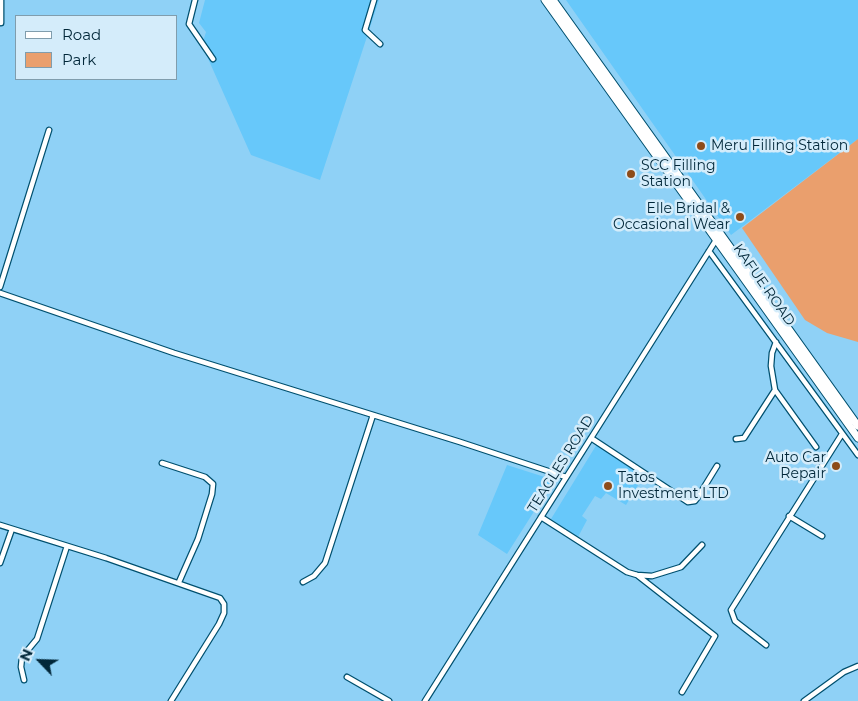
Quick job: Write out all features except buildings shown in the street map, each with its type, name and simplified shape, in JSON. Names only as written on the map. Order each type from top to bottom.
[{"type":"main road","name":"KAFUE ROAD","points":[[545,0],[858,438]]},
{"type":"main road","name":"KAFUE ROAD","points":[[553,0],[858,426]]},
{"type":"street","points":[[1,0],[1,23]]},
{"type":"street","points":[[195,0],[189,24],[213,59]]},
{"type":"street","points":[[374,0],[365,30],[380,44]]},
{"type":"street","points":[[0,287],[49,130]]},
{"type":"street","name":"TEAGLES ROAD","points":[[425,701],[716,240]]},
{"type":"street","points":[[709,251],[858,455]]},
{"type":"street","points":[[0,293],[174,353],[566,477]]},
{"type":"street","points":[[776,342],[771,359],[775,390],[816,447]]},
{"type":"street","points":[[736,439],[744,438],[775,390]]},
{"type":"street","points":[[303,582],[314,576],[324,563],[373,415]]},
{"type":"street","points":[[766,645],[735,621],[731,610],[842,434]]},
{"type":"street","points":[[591,438],[688,502],[698,498],[717,466]]},
{"type":"street","points":[[162,464],[205,477],[213,484],[212,494],[198,539],[179,582]]},
{"type":"street","points":[[789,516],[822,536]]},
{"type":"street","points":[[541,517],[627,572],[637,575],[652,576],[681,567],[702,545]]},
{"type":"street","points":[[0,525],[179,582],[220,598],[224,604],[224,613],[220,624],[171,701]]},
{"type":"street","points":[[0,563],[12,529]]},
{"type":"street","points":[[24,680],[21,667],[22,657],[37,639],[67,546]]},
{"type":"street","points":[[637,575],[715,636],[682,692]]},
{"type":"street","points":[[804,701],[844,672],[858,666]]},
{"type":"street","points":[[347,677],[389,701]]},
{"type":"shaded area","points":[[205,0],[379,0],[320,180],[251,155],[202,45],[206,32],[199,23]]},
{"type":"shaded area","points":[[566,0],[858,0],[858,139],[731,235]]},
{"type":"shaded area","name":"Tatos Investment LTD","points":[[597,444],[643,477],[626,505],[606,493],[601,499],[595,496],[582,516],[587,520],[578,537],[551,519]]},
{"type":"shaded area","points":[[507,465],[554,480],[507,554],[478,535]]},
{"type":"green space","points":[[858,139],[858,342],[827,333],[805,320],[742,228]]},
{"type":"place","name":"Meru Filling Station","points":[[701,146]]},
{"type":"place","name":"SCC Filling Station","points":[[631,174]]},
{"type":"place","name":"Elle Bridal & Occasional Wear","points":[[740,217]]},
{"type":"place","name":"Auto Car Repair","points":[[836,466]]},
{"type":"place","name":"Tatos Investment LTD","points":[[608,486]]}]
